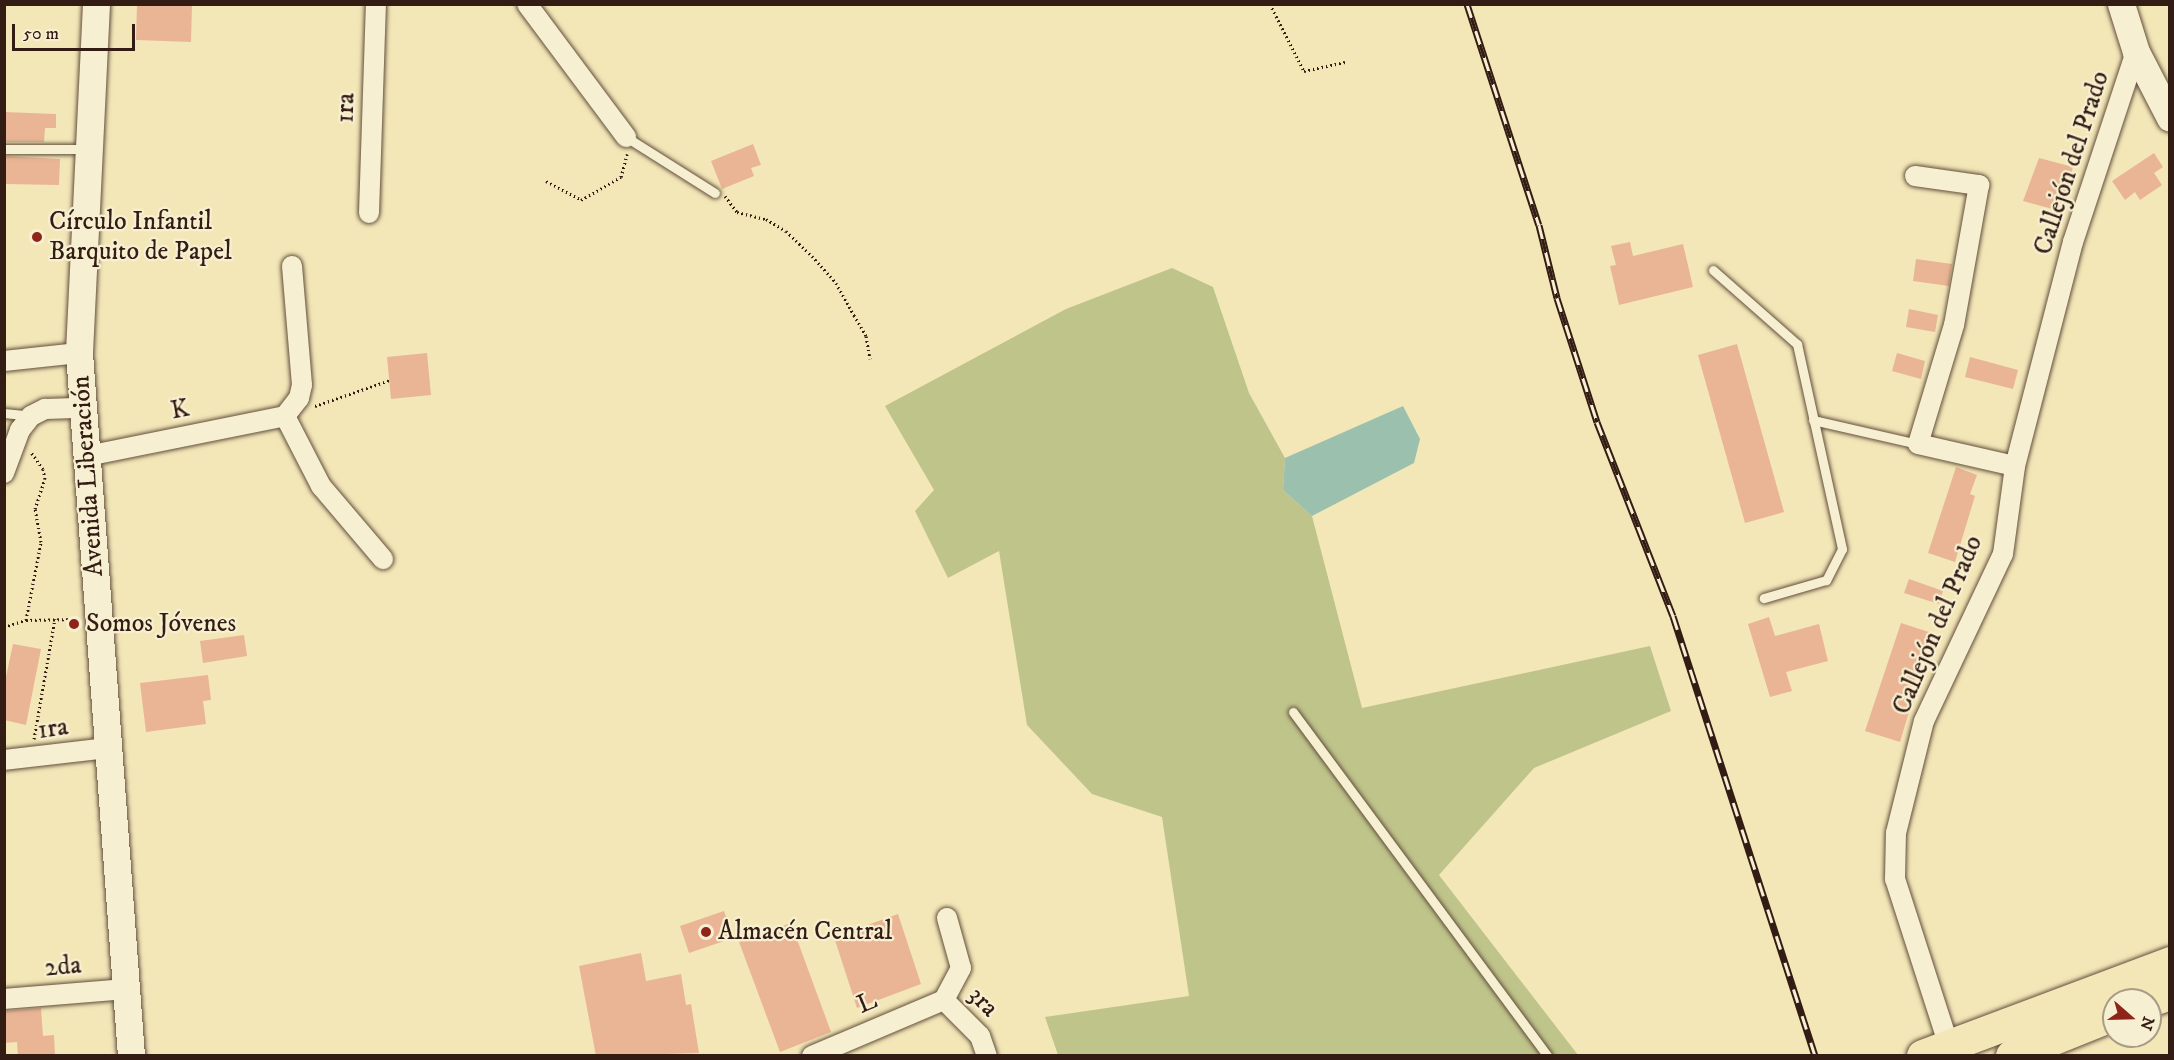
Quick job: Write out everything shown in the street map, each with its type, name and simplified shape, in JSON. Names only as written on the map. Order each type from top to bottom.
[{"type":"highway","points":[[1936,1051],[2169,963]]},
{"type":"highway","points":[[2012,1056],[2102,1020]]},
{"type":"main road","name":"Avenida Liberación","points":[[96,4],[79,353],[131,1056]]},
{"type":"main road","points":[[2121,4],[2136,52],[2169,118]]},
{"type":"street","name":"1ra","points":[[369,213],[376,4]]},
{"type":"street","points":[[526,4],[626,137]]},
{"type":"street","name":"Callejón del Prado","points":[[1936,1051],[1895,879],[1896,833],[1924,721],[2003,554],[2015,466],[2073,242],[2136,52]]},
{"type":"street","points":[[1915,176],[1979,185],[1954,325],[1918,444],[2015,466]]},
{"type":"street","points":[[292,266],[302,385],[299,398],[285,416],[321,486],[383,559]]},
{"type":"street","points":[[4,361],[79,353]]},
{"type":"street","points":[[4,473],[17,439],[31,416],[45,409],[83,408]]},
{"type":"street","name":"K","points":[[87,456],[285,416]]},
{"type":"street","name":"1ra","points":[[4,760],[31,759],[108,748]]},
{"type":"street","name":"3ra","points":[[947,918],[961,968],[944,1000],[980,1036],[987,1056]]},
{"type":"street","name":"2da","points":[[4,999],[126,989]]},
{"type":"street","name":"L","points":[[812,1056],[944,1000]]},
{"type":"lane","points":[[626,137],[715,193]]},
{"type":"lane","points":[[4,148],[89,149]]},
{"type":"lane","points":[[1713,270],[1797,344],[1842,549],[1826,580],[1764,598]]},
{"type":"lane","points":[[4,412],[31,416]]},
{"type":"lane","points":[[1813,420],[1918,444]]},
{"type":"lane","points":[[1293,711],[1548,1056]]},
{"type":"path","points":[[1270,4],[1304,71],[1345,62]]},
{"type":"path","points":[[546,181],[581,200],[621,177],[627,164],[626,137]]},
{"type":"path","points":[[715,193],[726,196],[737,212],[766,219],[786,231],[812,256],[836,283],[866,336],[870,359]]},
{"type":"path","points":[[285,416],[390,380]]},
{"type":"path","points":[[17,439],[36,458],[45,479],[35,509],[41,542],[27,620]]},
{"type":"path","points":[[31,759],[55,619]]},
{"type":"path","points":[[4,627],[27,620],[79,619]]},
{"type":"green space","points":[[1172,268],[1213,287],[1249,393],[1285,458],[1283,490],[1312,516],[1362,708],[1650,646],[1671,711],[1534,768],[1439,875],[1578,1055],[1058,1055],[1045,1017],[1189,996],[1162,817],[1092,794],[1027,725],[999,551],[948,578],[915,511],[934,490],[885,406],[1066,309]]},
{"type":"shaded area","points":[[1403,406],[1420,439],[1414,463],[1312,516],[1283,490],[1285,458]]},
{"type":"building","points":[[137,4],[192,4],[191,42],[136,40]]},
{"type":"building","points":[[4,112],[56,114],[56,128],[45,128],[44,142],[4,142]]},
{"type":"building","points":[[753,144],[761,165],[751,168],[754,176],[722,189],[711,161]]},
{"type":"building","points":[[2154,153],[2163,167],[2154,173],[2162,185],[2140,200],[2135,192],[2125,200],[2112,181]]},
{"type":"building","points":[[4,156],[60,159],[59,185],[4,184]]},
{"type":"building","points":[[2039,158],[2073,167],[2060,211],[2023,201]]},
{"type":"building","points":[[1630,242],[1633,256],[1683,244],[1693,287],[1619,305],[1610,266],[1616,265],[1611,246]]},
{"type":"building","points":[[1916,259],[1952,264],[1949,286],[1913,281]]},
{"type":"building","points":[[1909,309],[1938,315],[1935,332],[1906,327]]},
{"type":"building","points":[[1737,344],[1784,512],[1745,523],[1698,355]]},
{"type":"building","points":[[427,353],[431,395],[391,399],[387,357]]},
{"type":"building","points":[[1897,353],[1925,361],[1921,379],[1892,371]]},
{"type":"building","points":[[1970,357],[2018,370],[2013,389],[1965,377]]},
{"type":"building","points":[[1956,467],[1977,475],[1970,494],[1975,496],[1955,562],[1928,553]]},
{"type":"building","points":[[1909,579],[1943,591],[1939,604],[1904,593]]},
{"type":"building","points":[[1769,617],[1775,636],[1819,624],[1828,661],[1786,672],[1792,691],[1770,697],[1748,624]]},
{"type":"building","points":[[1901,623],[1932,633],[1906,703],[1911,705],[1900,742],[1865,731]]},
{"type":"building","points":[[244,635],[247,656],[203,663],[200,641]]},
{"type":"building","points":[[13,644],[41,649],[26,725],[4,720],[4,686]]},
{"type":"building","points":[[208,675],[211,700],[203,701],[206,724],[146,732],[140,683]]},
{"type":"building","name":"Almacén Central","points":[[724,911],[733,938],[689,953],[680,926]]},
{"type":"building","points":[[898,914],[921,984],[857,1008],[834,937]]},
{"type":"building","points":[[791,923],[831,1032],[780,1052],[739,942]]},
{"type":"building","points":[[641,953],[646,981],[681,974],[686,1005],[691,1004],[699,1053],[596,1056],[579,966]]},
{"type":"building","points":[[41,1008],[43,1036],[54,1035],[55,1056],[18,1056],[17,1042],[4,1043],[4,1011]]},
{"type":"railway","points":[[1467,4],[1539,225],[1557,298],[1597,422],[1673,616],[1815,1056]]},
{"type":"place","name":"Círculo Infantil Barquito de Papel","points":[[37,237]]},
{"type":"place","name":"Somos Jóvenes","points":[[74,624]]},
{"type":"place","name":"Almacén Central","points":[[706,932]]}]
